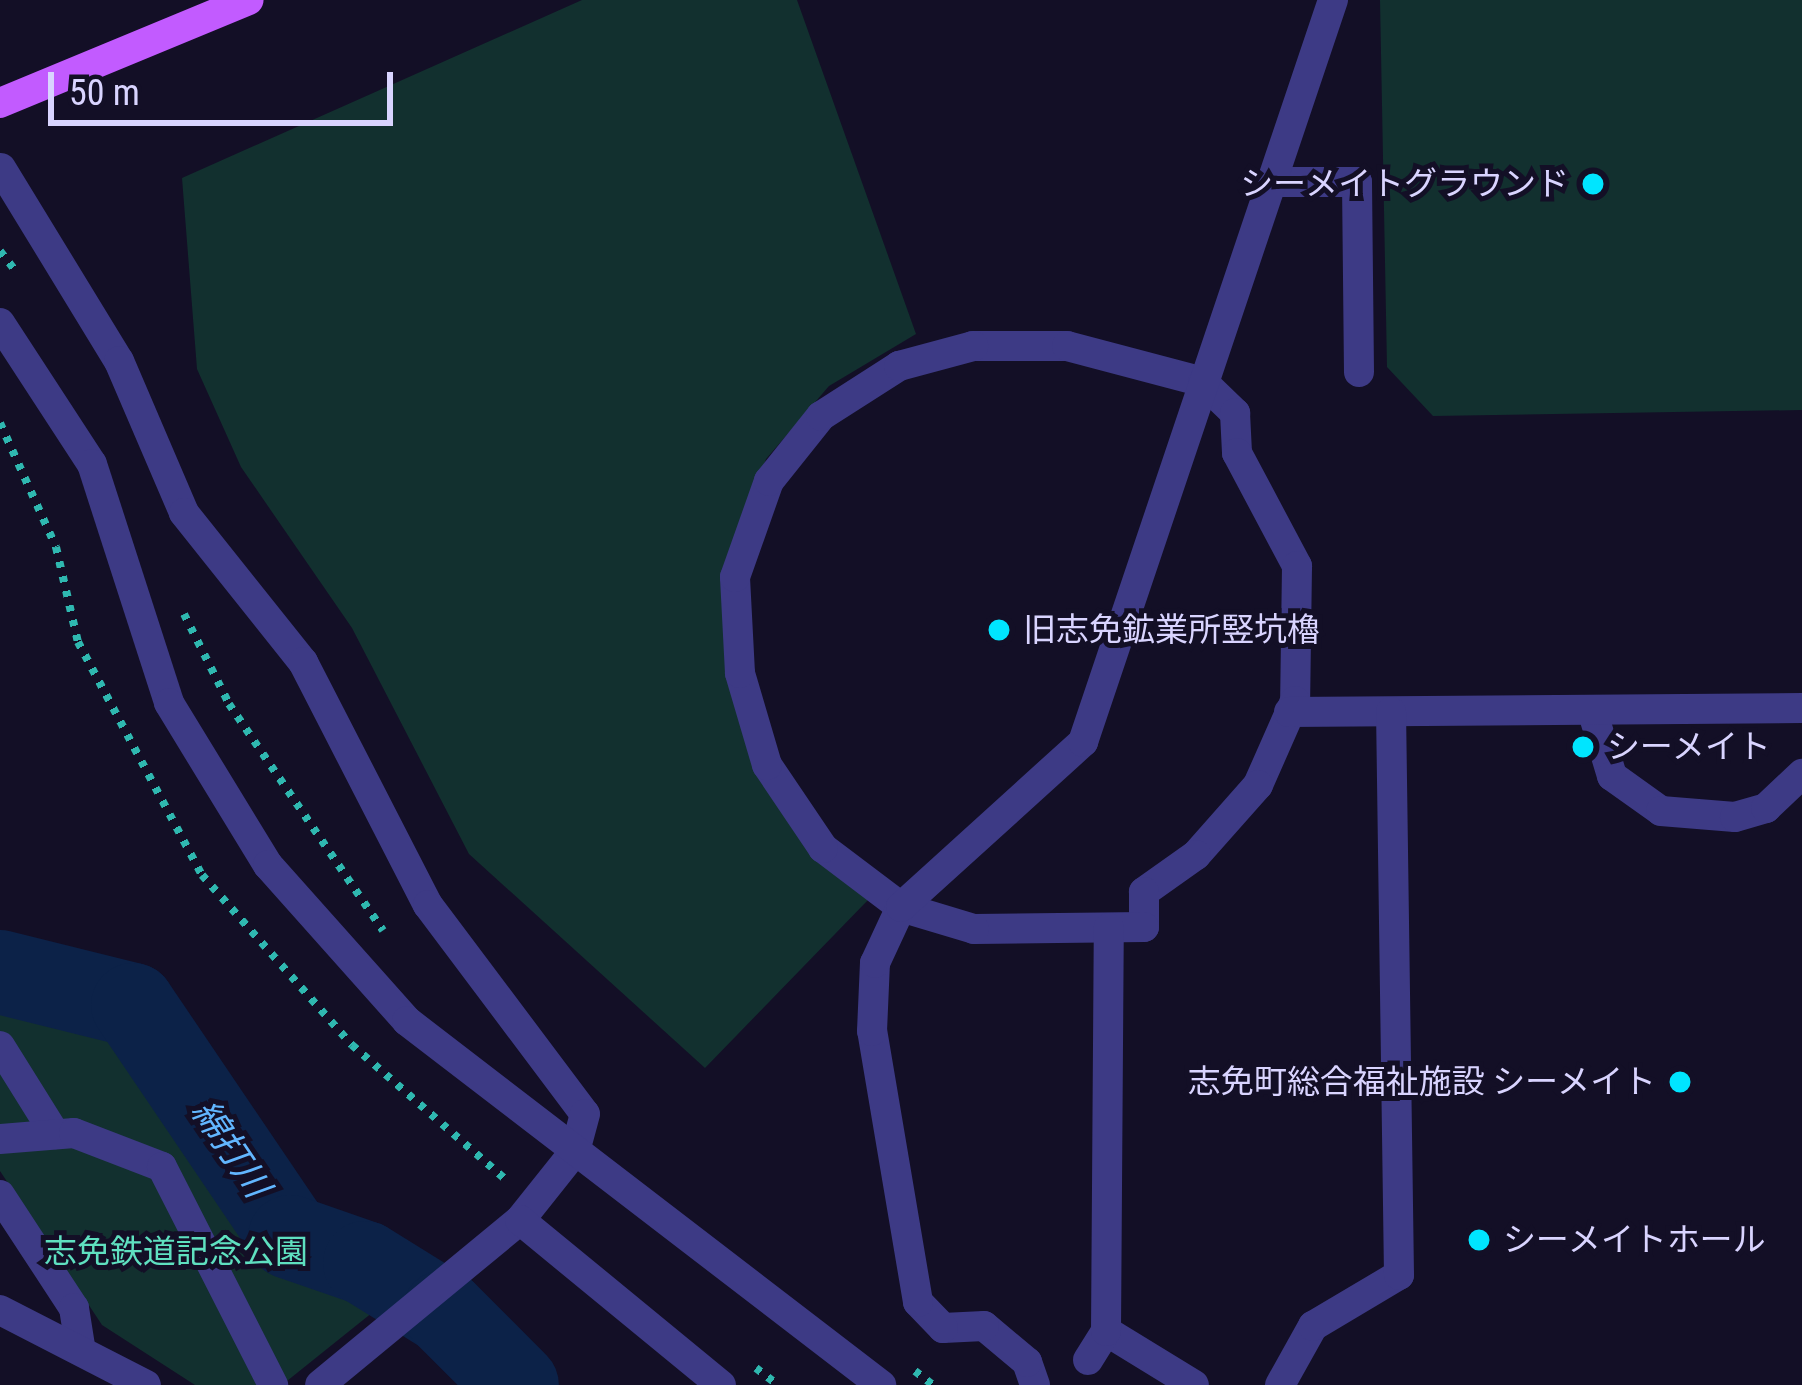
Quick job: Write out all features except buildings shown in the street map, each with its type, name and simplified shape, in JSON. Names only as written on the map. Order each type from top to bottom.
[{"type":"main road","points":[[0,104],[249,0]]},
{"type":"street","points":[[1035,1385],[1028,1362],[984,1326],[943,1328],[918,1302],[872,1031],[874,963],[901,907],[1083,742],[1333,0]]},
{"type":"street","points":[[1,168],[119,361],[184,513],[303,662],[428,905],[585,1114],[574,1151],[520,1220],[330,1381]]},
{"type":"street","points":[[1271,182],[1357,182],[1359,372]]},
{"type":"street","points":[[0,323],[92,464],[169,703],[268,865],[407,1021],[881,1385]]},
{"type":"street","points":[[973,346],[1067,346],[1203,382],[1235,413],[1237,453],[1297,566],[1289,712],[1258,784],[1196,855],[1144,892],[1144,927],[974,929],[901,907],[823,848],[767,765],[740,674],[735,577],[769,481],[820,416],[899,366],[973,346]]},
{"type":"street","points":[[1289,712],[1802,708]]},
{"type":"street","points":[[1592,710],[1612,776],[1661,812],[1735,817],[1766,808],[1802,774]]},
{"type":"street","points":[[1280,1385],[1313,1326],[1399,1275],[1391,712]]},
{"type":"street","points":[[1088,1360],[1106,1331],[1109,928]]},
{"type":"street","points":[[0,1046],[55,1134]]},
{"type":"street","points":[[0,1139],[55,1134],[124,1144],[162,1168],[273,1385]]},
{"type":"street","points":[[0,1196],[74,1308],[80,1346]]},
{"type":"street","points":[[520,1220],[721,1385]]},
{"type":"street","points":[[0,1310],[80,1346],[146,1385]]},
{"type":"street","points":[[1106,1331],[1195,1385]]},
{"type":"green space","points":[[582,0],[797,0],[916,334],[829,386],[766,459],[724,575],[729,682],[868,900],[705,1068],[469,854],[352,628],[241,467],[197,369],[182,178]]},
{"type":"green space","name":"シーメイトグラウンド","points":[[1380,0],[1802,0],[1802,410],[1433,416],[1387,367]]},
{"type":"green space","name":"志免鉄道記念公園","points":[[0,992],[133,1015],[306,1262],[398,1292],[282,1385],[195,1385],[102,1325],[0,1171]]},
{"type":"waterway","name":"綿打川","points":[[0,972],[133,1005],[290,1237],[365,1263],[444,1312],[517,1385]]},
{"type":"place","name":"シーメイトグラウンド","points":[[1593,184]]},
{"type":"place","name":"旧志免鉱業所竪坑櫓","points":[[999,630]]},
{"type":"place","name":"シーメイト","points":[[1583,747]]},
{"type":"place","name":"志免町総合福祉施設 シーメイト","points":[[1680,1082]]},
{"type":"place","name":"シーメイトホール","points":[[1479,1240]]}]
